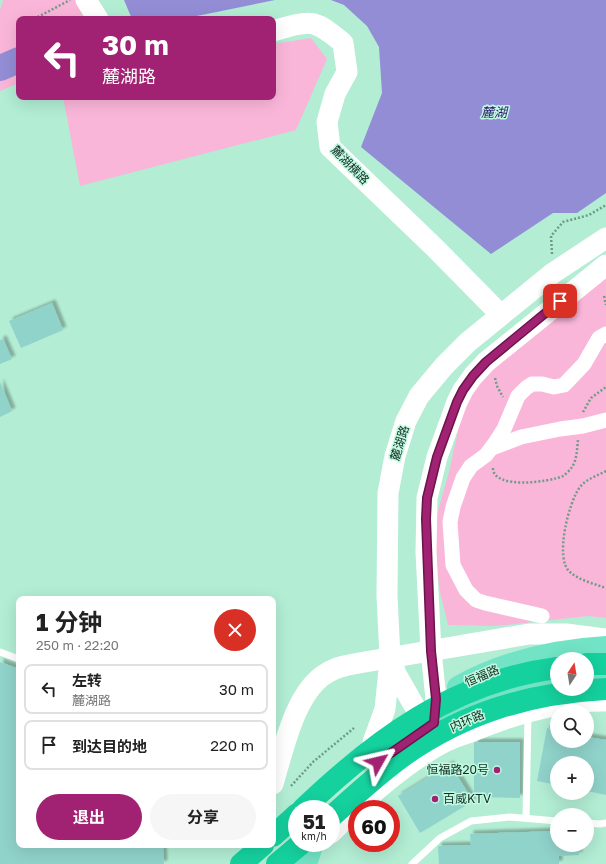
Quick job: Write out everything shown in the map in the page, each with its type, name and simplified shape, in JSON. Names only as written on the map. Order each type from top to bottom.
[{"type":"highway","points":[[594,664],[606,664]]},
{"type":"highway","points":[[313,800],[370,750],[409,722],[480,687],[524,674],[550,669]]},
{"type":"highway","name":"内环路","points":[[340,809],[389,767],[435,736],[497,708],[550,688]]},
{"type":"highway","name":"内环路","points":[[594,690],[606,689]]},
{"type":"highway","points":[[594,695],[606,696]]},
{"type":"highway","points":[[276,833],[288,822]]},
{"type":"highway","points":[[241,864],[259,848]]},
{"type":"main road","points":[[86,0],[96,16]]},
{"type":"main road","name":"麓湖横路","points":[[276,30],[296,25],[313,23],[327,30],[343,43],[347,72],[335,94],[327,122],[330,147],[434,247],[500,314]]},
{"type":"main road","name":"麓湖路","points":[[434,723],[417,710],[406,693],[390,657],[387,596],[387,514],[391,473],[406,421],[419,396],[444,366],[468,342],[500,314],[553,273],[606,238]]},
{"type":"main road","points":[[340,800],[359,777],[387,754],[434,723],[436,699],[431,651],[426,552],[427,498],[437,457],[457,402],[463,390],[486,362],[606,264]]},
{"type":"main road","points":[[276,774],[290,728],[300,702],[316,681],[326,673],[359,663],[390,657],[529,634],[566,634],[606,639]]},
{"type":"main road","name":"恒福路","points":[[373,742],[417,710],[474,679],[518,662],[569,651],[606,647]]},
{"type":"main road","points":[[320,800],[341,770],[373,742],[384,709],[390,657]]},
{"type":"main road","points":[[359,663],[374,669],[382,679],[387,693]]},
{"type":"main road","points":[[594,677],[606,676]]},
{"type":"main road","name":"恒福路","points":[[434,723],[473,702],[492,695],[532,684],[550,687]]},
{"type":"main road","points":[[340,824],[364,800],[411,763],[440,744],[488,724],[515,715],[569,703],[606,701]]},
{"type":"main road","points":[[236,864],[246,848]]},
{"type":"main road","points":[[262,848],[263,864]]},
{"type":"street","points":[[542,616],[476,600],[466,590],[453,565],[450,522],[453,507],[463,478],[471,466],[486,455],[492,448],[504,429],[518,396],[532,384],[542,384],[554,387],[564,385],[584,364],[599,338],[606,334]]},
{"type":"street","points":[[492,448],[521,437],[583,426],[606,420]]},
{"type":"lane","points":[[0,652],[16,658]]},
{"type":"lane","points":[[526,818],[528,712]]},
{"type":"lane","points":[[412,864],[440,838],[471,821],[510,817],[550,820]]},
{"type":"lane","points":[[594,823],[606,823]]},
{"type":"path","points":[[40,16],[71,0]]},
{"type":"path","points":[[552,236],[563,222],[589,215],[606,205]]},
{"type":"path","points":[[604,296],[606,305]]},
{"type":"path","points":[[494,464],[493,471],[496,476],[516,483],[547,480],[564,475]]},
{"type":"path","points":[[606,471],[590,478],[581,486],[574,496],[568,516],[563,549],[564,565],[569,572],[606,588]]},
{"type":"path","points":[[299,775],[354,728]]},
{"type":"shaded area","points":[[3,0],[75,0],[83,16],[16,16],[16,84],[0,91],[0,10]]},
{"type":"shaded area","points":[[311,38],[327,59],[296,130],[80,186],[64,100],[276,100],[276,44]]},
{"type":"shaded area","points":[[606,256],[606,618],[588,616],[497,626],[448,625],[439,588],[434,525],[449,472],[463,408],[501,342]]},
{"type":"water","points":[[124,0],[275,0],[197,16],[131,16]]},
{"type":"water","name":"麓湖","points":[[331,0],[606,0],[606,193],[577,213],[553,213],[491,254],[361,147],[382,93],[379,47],[367,26],[344,5]]},
{"type":"building","points":[[52,303],[63,330],[21,348],[9,321]]},
{"type":"building","points":[[3,339],[12,359],[0,364],[0,340]]},
{"type":"building","points":[[0,382],[12,411],[0,417]]},
{"type":"building","points":[[0,662],[16,668],[16,848],[163,848],[164,864],[0,864]]},
{"type":"building","points":[[547,728],[550,729],[550,748],[594,748],[594,738],[606,740],[606,795],[594,792],[594,756],[550,756],[550,784],[537,781]]},
{"type":"building","name":"恒福路20号","points":[[474,742],[520,742],[520,798],[474,797]]},
{"type":"building","name":"百威KTV","points":[[450,764],[473,801],[420,833],[398,796]]},
{"type":"building","points":[[550,831],[550,852],[579,852],[579,855],[559,856],[559,864],[439,864],[438,846],[471,845],[470,834]]},
{"type":"waterway","points":[[0,68],[16,61]]},
{"type":"place","name":"恒福路20号","points":[[497,770]]},
{"type":"place","name":"百威KTV","points":[[435,799]]},
{"type":"route","points":[[378,762],[387,754],[434,723],[436,699],[431,651],[426,552],[427,498],[437,457],[457,402],[473,376],[486,362],[560,301]]}]
